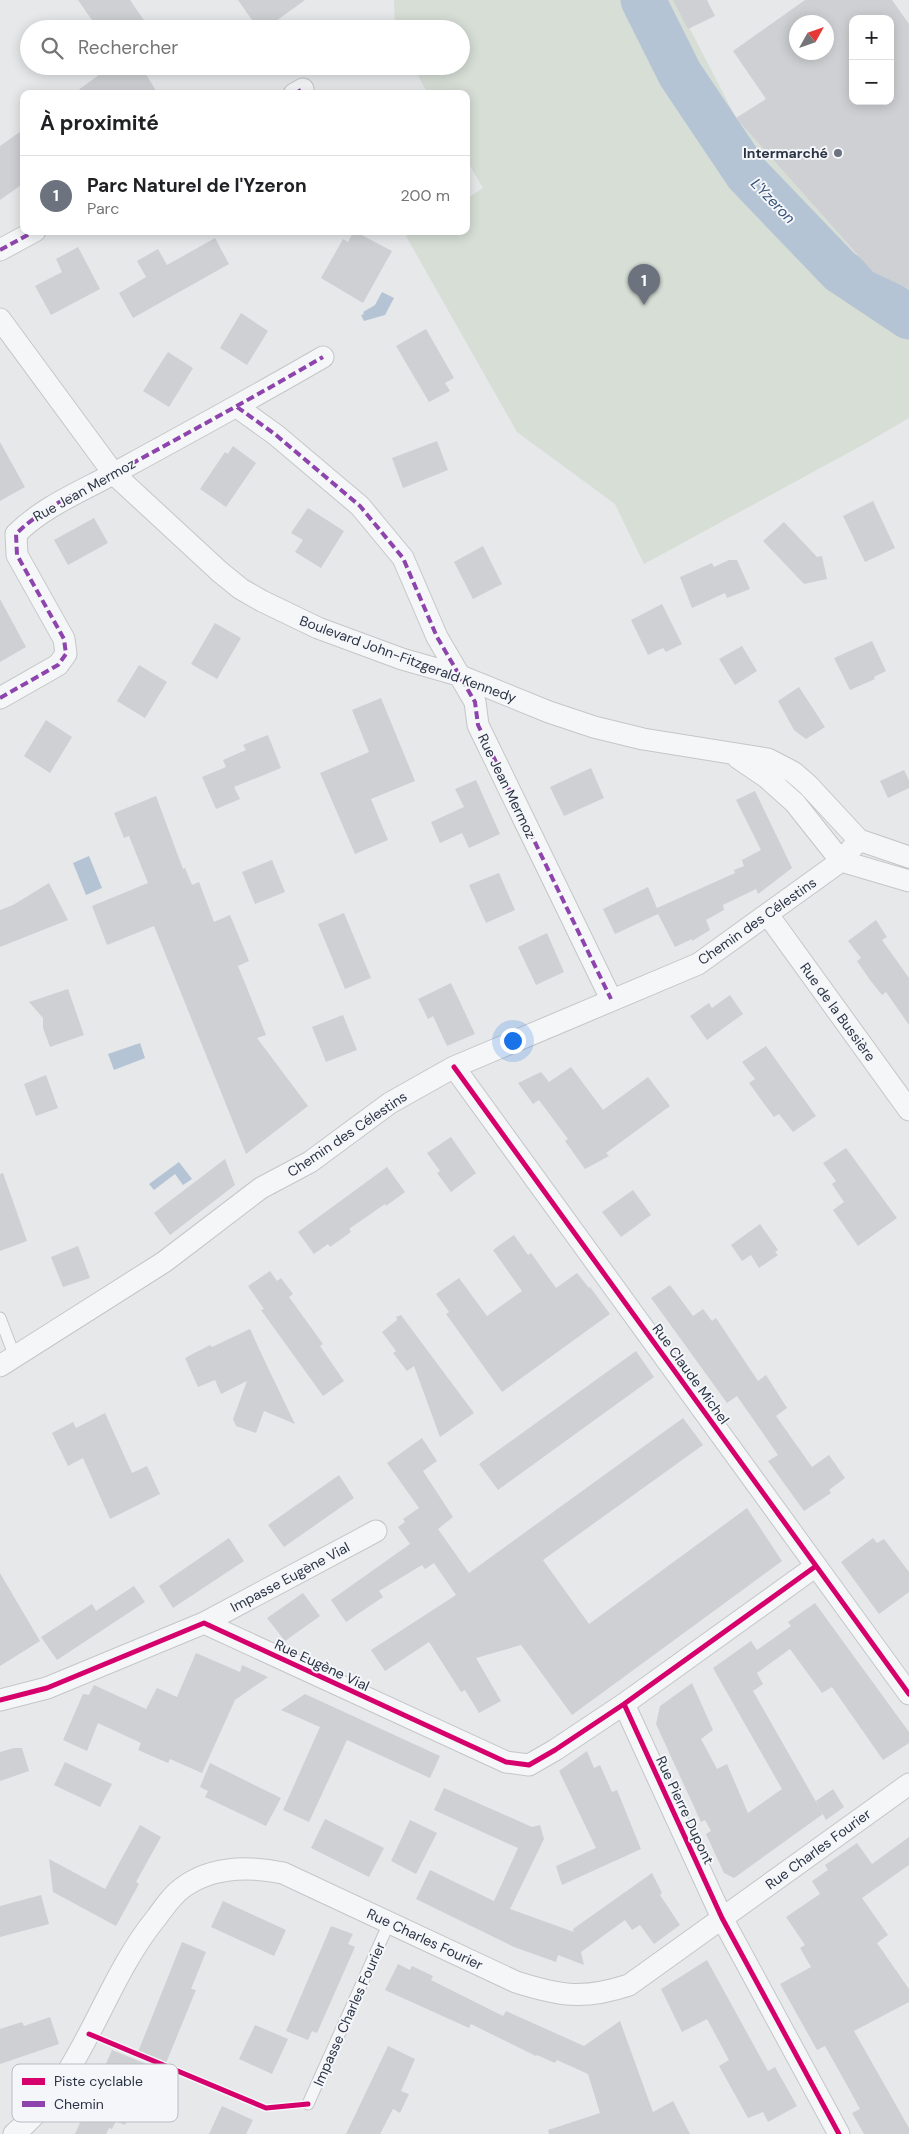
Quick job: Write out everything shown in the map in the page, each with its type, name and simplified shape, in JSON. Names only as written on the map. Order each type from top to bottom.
[{"type":"street","points":[[0,250],[27,235]]},
{"type":"street","name":"Boulevard John-Fitzgerald Kennedy","points":[[0,319],[114,474],[241,589],[318,628],[402,659],[458,675],[549,712],[594,727],[643,739],[768,759],[793,772],[808,785],[860,840]]},
{"type":"street","name":"Rue Jean Mermoz","points":[[0,698],[58,665],[66,654],[64,639],[17,555],[16,534],[28,522],[237,407],[323,357]]},
{"type":"street","name":"Rue Jean Mermoz","points":[[237,407],[276,435],[360,506],[403,558],[437,637],[474,702],[478,726],[612,1000]]},
{"type":"street","name":"Boulevard John-Fitzgerald Kennedy","points":[[729,752],[766,777],[796,803],[841,861]]},
{"type":"street","points":[[860,840],[909,857]]},
{"type":"street","name":"Chemin des Célestins","points":[[7,1362],[164,1262],[261,1188],[310,1162],[390,1103],[454,1067],[698,964],[841,861],[860,840]]},
{"type":"street","points":[[841,861],[909,881]]},
{"type":"street","name":"Rue de la Bussière","points":[[768,915],[909,1110]]},
{"type":"street","name":"Rue Claude Michel","points":[[454,1067],[909,1694]]},
{"type":"street","name":"Impasse Eugène Vial","points":[[204,1623],[376,1531]]},
{"type":"street","points":[[624,1704],[816,1566]]},
{"type":"street","points":[[0,1700],[47,1688],[204,1623]]},
{"type":"street","name":"Rue Eugène Vial","points":[[204,1623],[506,1762],[528,1765],[555,1750],[624,1704]]},
{"type":"street","name":"Rue Pierre Dupont","points":[[624,1704],[722,1918],[839,2134]]},
{"type":"street","name":"Rue Charles Fourier","points":[[72,2064],[133,1951],[149,1926],[184,1886],[223,1870],[247,1868],[283,1873],[516,1982],[550,1993],[583,1996],[607,1992],[629,1985],[909,1784]]},
{"type":"street","name":"Rue Charles Fourier","points":[[14,2134],[28,2122]]},
{"type":"lane","points":[[0,1318],[7,1362]]},
{"type":"lane","name":"Impasse Charles Fourier","points":[[308,2104],[389,1923]]},
{"type":"shaded area","points":[[394,0],[675,0],[736,118],[873,272],[909,289],[909,418],[644,564],[615,504],[517,432],[406,236],[470,235],[470,196],[483,188],[470,166],[470,90],[426,90],[418,75],[470,75],[470,20],[395,20]]},
{"type":"water","points":[[382,292],[394,298],[385,315],[364,321],[361,315],[375,305]]},
{"type":"water","points":[[89,856],[102,888],[86,895],[73,863]]},
{"type":"water","points":[[140,1043],[145,1058],[114,1070],[108,1054]]},
{"type":"water","points":[[179,1162],[192,1179],[183,1185],[175,1174],[154,1190],[149,1184]]},
{"type":"building","points":[[78,0],[130,0],[144,20],[92,20]]},
{"type":"building","points":[[238,0],[305,0],[277,20],[252,20]]},
{"type":"building","points":[[673,0],[707,0],[715,16],[688,29]]},
{"type":"building","name":"Intermarché","points":[[805,0],[892,0],[909,24],[909,289],[873,272],[736,118],[766,99],[733,51]]},
{"type":"building","points":[[99,75],[146,75],[156,90],[78,90]]},
{"type":"building","points":[[20,132],[20,186],[0,200],[0,146]]},
{"type":"building","points":[[352,235],[362,235],[392,251],[363,303],[321,278],[343,239],[348,242]]},
{"type":"building","points":[[215,238],[229,264],[133,318],[119,293],[146,277],[137,261],[158,249],[167,265]]},
{"type":"building","points":[[78,247],[100,289],[51,315],[35,286],[62,272],[56,259]]},
{"type":"building","points":[[241,313],[268,331],[247,365],[220,348]]},
{"type":"building","points":[[426,329],[454,378],[445,383],[450,391],[429,402],[396,346]]},
{"type":"building","points":[[168,352],[193,368],[169,407],[143,391]]},
{"type":"building","points":[[437,441],[448,470],[403,488],[392,458]]},
{"type":"building","points":[[0,442],[25,487],[0,501]]},
{"type":"building","points":[[233,446],[256,463],[226,507],[200,489],[225,452],[228,454]]},
{"type":"building","points":[[873,501],[895,548],[865,562],[843,516]]},
{"type":"building","points":[[308,508],[344,531],[321,568],[295,552],[303,540],[291,533]]},
{"type":"building","points":[[94,518],[108,543],[68,565],[54,540]]},
{"type":"building","points":[[784,522],[817,557],[822,556],[827,579],[804,584],[763,541]]},
{"type":"building","points":[[483,546],[502,584],[473,599],[454,562]]},
{"type":"building","points":[[729,560],[737,560],[750,589],[727,598],[725,593],[692,608],[680,577],[712,563],[714,567]]},
{"type":"building","points":[[0,599],[26,647],[0,662]]},
{"type":"building","points":[[662,604],[682,644],[666,652],[663,648],[648,655],[631,620]]},
{"type":"building","points":[[215,623],[241,638],[217,679],[191,664]]},
{"type":"building","points":[[872,641],[886,671],[874,677],[875,679],[850,690],[834,658]]},
{"type":"building","points":[[742,646],[757,671],[735,685],[719,659]]},
{"type":"building","points":[[139,665],[167,682],[145,718],[117,701]]},
{"type":"building","points":[[799,687],[825,727],[806,739],[794,730],[778,701]]},
{"type":"building","points":[[381,698],[415,781],[371,799],[388,840],[355,854],[320,773],[369,752],[352,710]]},
{"type":"building","points":[[46,720],[72,737],[50,773],[24,756]]},
{"type":"building","points":[[268,735],[281,768],[234,787],[240,799],[216,809],[202,777],[226,767],[223,760],[246,750],[243,745]]},
{"type":"building","points":[[591,768],[604,798],[564,816],[550,787]]},
{"type":"building","points":[[904,770],[909,780],[909,788],[888,798],[880,781]]},
{"type":"building","points":[[476,780],[500,834],[469,848],[462,833],[440,843],[431,822],[464,807],[455,789]]},
{"type":"building","points":[[755,791],[792,868],[758,894],[756,889],[723,905],[724,910],[706,920],[710,930],[692,941],[692,939],[675,947],[658,914],[615,934],[603,909],[648,887],[657,908],[735,873],[734,870],[744,866],[742,860],[761,850],[736,800]]},
{"type":"building","points":[[156,796],[183,869],[185,868],[192,885],[199,882],[214,922],[230,915],[249,961],[238,966],[266,1035],[257,1038],[308,1106],[246,1154],[154,926],[107,945],[92,906],[148,883],[129,836],[124,838],[114,813]]},
{"type":"building","points":[[272,860],[285,892],[255,904],[242,872]]},
{"type":"building","points":[[499,873],[515,910],[486,923],[469,885]]},
{"type":"building","points":[[49,883],[68,920],[0,947],[0,910],[13,905]]},
{"type":"building","points":[[344,913],[371,978],[345,989],[318,924]]},
{"type":"building","points":[[876,920],[887,937],[882,940],[909,978],[909,1025],[886,992],[882,995],[870,980],[857,961],[861,958],[848,941]]},
{"type":"building","points":[[547,933],[564,972],[536,985],[518,947]]},
{"type":"building","points":[[451,983],[475,1034],[447,1046],[433,1016],[428,1019],[418,999]]},
{"type":"building","points":[[68,989],[84,1035],[50,1047],[43,1028],[43,1018],[29,1002]]},
{"type":"building","points":[[730,995],[743,1014],[707,1040],[690,1016],[709,1003],[712,1008]]},
{"type":"building","points":[[343,1015],[357,1050],[326,1062],[312,1027]]},
{"type":"building","points":[[766,1046],[816,1116],[793,1132],[779,1114],[774,1117],[762,1101],[749,1083],[755,1079],[742,1062]]},
{"type":"building","points":[[571,1067],[603,1110],[648,1077],[670,1106],[606,1153],[609,1156],[585,1169],[565,1141],[568,1139],[539,1100],[533,1104],[518,1083],[541,1072],[549,1082]]},
{"type":"building","points":[[46,1075],[58,1108],[36,1116],[24,1084]]},
{"type":"building","points":[[451,1137],[476,1173],[451,1192],[437,1173],[440,1171],[427,1153]]},
{"type":"building","points":[[846,1148],[897,1218],[858,1246],[833,1210],[844,1202],[832,1184],[836,1181],[823,1163]]},
{"type":"building","points":[[225,1159],[235,1185],[170,1235],[154,1213]]},
{"type":"building","points":[[387,1167],[405,1192],[349,1229],[351,1232],[330,1247],[328,1244],[314,1254],[298,1232]]},
{"type":"building","points":[[3,1173],[27,1241],[0,1251],[0,1174]]},
{"type":"building","points":[[633,1190],[651,1215],[621,1237],[602,1212]]},
{"type":"building","points":[[760,1224],[778,1250],[775,1252],[778,1255],[759,1268],[751,1255],[742,1261],[731,1245]]},
{"type":"building","points":[[514,1235],[528,1255],[531,1253],[556,1288],[577,1273],[610,1314],[502,1392],[446,1314],[449,1312],[436,1294],[459,1278],[487,1316],[522,1291],[493,1250]]},
{"type":"building","points":[[78,1246],[90,1278],[63,1287],[51,1257]]},
{"type":"building","points":[[270,1271],[277,1281],[281,1278],[293,1294],[289,1297],[323,1344],[320,1346],[344,1381],[323,1396],[261,1310],[264,1309],[248,1286]]},
{"type":"building","points":[[670,1285],[693,1316],[703,1309],[712,1321],[716,1318],[758,1381],[766,1375],[787,1408],[776,1416],[812,1467],[829,1455],[845,1478],[829,1490],[831,1493],[804,1511],[768,1461],[778,1455],[737,1396],[727,1403],[651,1298]]},
{"type":"building","points":[[401,1315],[474,1413],[440,1437],[414,1366],[407,1371],[393,1353],[396,1351],[382,1332],[397,1320],[396,1317]]},
{"type":"building","points":[[250,1329],[295,1424],[264,1411],[256,1433],[236,1426],[233,1419],[247,1381],[221,1394],[215,1380],[198,1387],[185,1358],[210,1345],[212,1347]]},
{"type":"building","points":[[636,1351],[654,1377],[498,1490],[479,1464]]},
{"type":"building","points":[[105,1413],[132,1473],[147,1466],[160,1494],[110,1519],[83,1458],[68,1466],[52,1433],[73,1422],[76,1428]]},
{"type":"building","points":[[683,1418],[703,1445],[543,1560],[589,1624],[747,1508],[782,1561],[572,1715],[521,1645],[476,1658],[501,1701],[479,1713],[465,1690],[461,1692],[429,1642],[385,1671],[371,1650],[456,1595],[434,1563],[425,1569],[422,1565],[379,1591],[383,1597],[346,1622],[331,1600],[410,1544],[398,1527],[405,1522],[403,1519],[419,1508],[387,1463],[422,1438],[437,1461],[423,1471],[453,1517],[438,1529],[469,1573]]},
{"type":"building","points":[[339,1475],[354,1498],[284,1547],[268,1525]]},
{"type":"building","points":[[229,1538],[244,1561],[173,1608],[159,1586]]},
{"type":"building","points":[[873,1538],[877,1543],[884,1539],[909,1572],[909,1592],[879,1614],[841,1562]]},
{"type":"building","points":[[0,1573],[40,1641],[0,1666]]},
{"type":"building","points":[[134,1586],[145,1602],[57,1660],[41,1637],[92,1604],[96,1611]]},
{"type":"building","points":[[303,1593],[320,1616],[285,1641],[267,1618]]},
{"type":"building","points":[[815,1603],[909,1732],[909,1743],[883,1760],[832,1687],[822,1693],[790,1649],[757,1673],[763,1684],[753,1691],[823,1814],[734,1878],[724,1873],[706,1834],[711,1831],[705,1820],[701,1822],[656,1724],[660,1706],[692,1683],[713,1730],[701,1739],[717,1769],[727,1764],[748,1813],[782,1789],[713,1668],[751,1641],[757,1650],[791,1626],[788,1622]]},
{"type":"building","points":[[196,1653],[240,1672],[242,1665],[268,1677],[235,1700],[202,1773],[170,1759],[168,1763],[138,1750],[141,1743],[98,1723],[87,1751],[63,1740],[83,1694],[89,1695],[94,1685],[146,1709],[157,1688],[177,1697]]},
{"type":"building","points":[[305,1694],[440,1756],[430,1778],[347,1740],[309,1822],[283,1810],[320,1727],[281,1710]]},
{"type":"building","points":[[22,1748],[29,1771],[0,1781],[0,1752]]},
{"type":"building","points":[[587,1751],[594,1768],[600,1765],[612,1792],[617,1790],[641,1849],[562,1885],[556,1866],[596,1848],[559,1771]]},
{"type":"building","points":[[65,1762],[112,1784],[100,1807],[54,1785]]},
{"type":"building","points":[[210,1763],[281,1798],[266,1826],[205,1797],[208,1791],[200,1787]]},
{"type":"building","points":[[444,1788],[532,1827],[540,1825],[544,1839],[510,1909],[574,1932],[573,1929],[652,1873],[662,1893],[660,1895],[680,1925],[654,1944],[640,1925],[632,1930],[625,1920],[581,1952],[584,1965],[558,1955],[556,1962],[514,1947],[416,1899],[430,1870],[494,1901],[518,1848],[434,1810]]},
{"type":"building","points":[[833,1789],[844,1807],[826,1820],[816,1801]]},
{"type":"building","points":[[325,1819],[384,1848],[369,1877],[311,1848]]},
{"type":"building","points":[[410,1820],[437,1833],[416,1874],[391,1861]]},
{"type":"building","points":[[140,1825],[161,1837],[136,1882],[139,1884],[116,1926],[53,1892],[49,1859],[105,1889]]},
{"type":"building","points":[[909,1837],[909,1865],[862,1898],[888,1935],[877,1943],[909,1989],[909,2002],[854,2031],[909,2128],[909,2134],[864,2134],[852,2113],[860,2109],[848,2087],[825,2046],[817,2050],[780,1984],[811,1967],[800,1948],[805,1945],[786,1917],[820,1894],[812,1881],[828,1870],[825,1865],[857,1843],[872,1864]]},
{"type":"building","points":[[41,1895],[49,1924],[0,1937],[0,1906]]},
{"type":"building","points":[[223,1901],[286,1930],[274,1956],[211,1927]]},
{"type":"building","points":[[331,1926],[353,1934],[348,1944],[355,1947],[317,2033],[312,2031],[308,2040],[286,2031]]},
{"type":"building","points":[[182,1942],[206,1952],[191,1989],[196,1990],[166,2063],[138,2052]]},
{"type":"building","points":[[707,1960],[768,2071],[775,2067],[797,2106],[768,2122],[763,2112],[748,2118],[719,2066],[729,2060],[707,2019],[682,2032],[661,1989]]},
{"type":"building","points":[[398,1964],[410,1970],[412,1966],[433,1976],[431,1980],[503,2016],[506,2011],[584,2046],[620,2021],[653,2112],[673,2101],[690,2134],[549,2134],[548,2130],[600,2113],[588,2074],[557,2060],[555,2063],[536,2056],[471,2024],[469,2028],[385,1990]]},
{"type":"building","points":[[50,2017],[59,2044],[0,2064],[0,2029],[22,2022],[24,2026]]},
{"type":"building","points":[[255,2025],[288,2039],[272,2074],[239,2059]]},
{"type":"building","points":[[388,2046],[415,2059],[401,2091],[409,2094],[400,2113],[393,2109],[380,2134],[346,2134]]},
{"type":"building","points":[[112,2050],[146,2064],[106,2064]]},
{"type":"building","points":[[222,2106],[253,2120],[246,2134],[209,2134]]},
{"type":"building","points":[[80,2122],[116,2122],[112,2129],[109,2128],[106,2134],[75,2134]]},
{"type":"waterway","name":"L'Yzeron","points":[[643,0],[680,74],[747,174],[840,271],[909,317]]},
{"type":"marked path","points":[[0,250],[28,235]]},
{"type":"marked path","points":[[0,698],[58,665],[66,654],[64,639],[17,555],[16,534],[52,506],[323,357]]},
{"type":"marked path","points":[[237,407],[276,435],[360,506],[403,558],[437,637],[475,702],[478,725],[611,999]]},
{"type":"cycle path","points":[[454,1067],[909,1694]]},
{"type":"cycle path","points":[[0,1700],[47,1688],[204,1623],[506,1762],[529,1765],[624,1704],[816,1566]]},
{"type":"cycle path","points":[[624,1704],[722,1918],[839,2134]]},
{"type":"cycle path","points":[[89,2034],[161,2064]]},
{"type":"cycle path","points":[[178,2071],[266,2108],[308,2104]]},
{"type":"place","name":"Intermarché","points":[[838,153]]},
{"type":"place","name":"Parc Naturel de l'Yzeron","points":[[644,305]]}]
